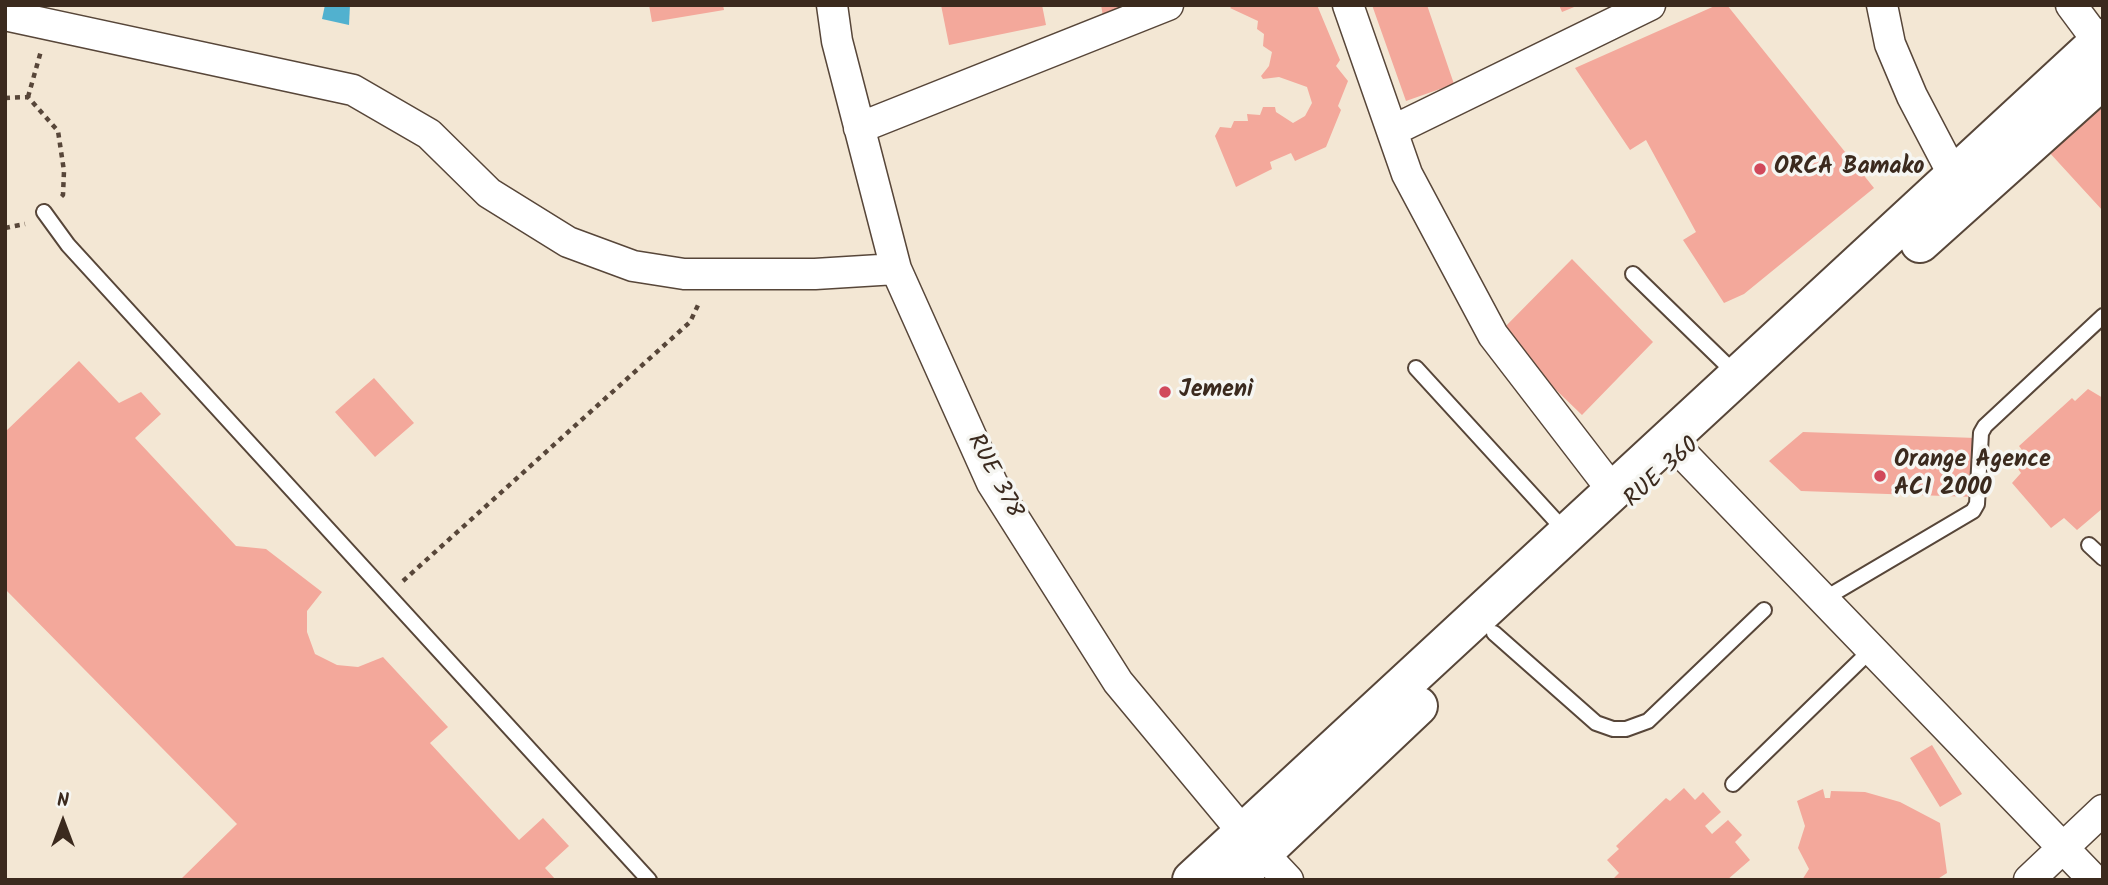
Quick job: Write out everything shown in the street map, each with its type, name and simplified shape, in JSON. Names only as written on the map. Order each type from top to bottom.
[{"type":"main road","points":[[1192,880],[1253,842],[1566,533],[1954,176],[2101,52]]},
{"type":"main road","name":"RUE 360","points":[[1234,880],[1253,842],[1494,634],[1685,455],[2101,52]]},
{"type":"street","name":"RUE 378","points":[[832,5],[837,41],[896,269],[992,483],[1118,682],[1288,880]]},
{"type":"street","points":[[859,128],[1168,5]]},
{"type":"street","points":[[1348,5],[1394,130],[1407,174],[1493,335],[1613,491]]},
{"type":"street","points":[[1394,130],[1650,5]]},
{"type":"street","points":[[1882,5],[1890,44],[1912,96],[1954,176]]},
{"type":"street","points":[[2071,5],[2101,52]]},
{"type":"street","points":[[5,15],[353,90],[429,134],[489,193],[568,242],[633,266],[704,274],[815,274],[896,269]]},
{"type":"street","points":[[1685,455],[2094,880]]},
{"type":"street","points":[[2029,880],[2103,810]]},
{"type":"lane","points":[[44,212],[68,245],[649,880]]},
{"type":"lane","points":[[1633,274],[1738,376]]},
{"type":"lane","points":[[1824,599],[1973,511],[1978,504],[1980,433],[1984,426],[2103,316]]},
{"type":"lane","points":[[1416,368],[1566,533]]},
{"type":"lane","points":[[2090,545],[2103,558]]},
{"type":"lane","points":[[1494,634],[1596,723],[1626,729],[1648,721],[1764,610]]},
{"type":"lane","points":[[1733,784],[1872,649]]},
{"type":"path","points":[[28,97],[46,24]]},
{"type":"path","points":[[5,98],[28,97]]},
{"type":"path","points":[[5,228],[24,224],[44,212],[63,195],[63,147],[58,131],[28,97]]},
{"type":"path","points":[[388,595],[690,322],[698,308],[704,274]]},
{"type":"water","points":[[325,5],[350,5],[349,25],[322,19]]},
{"type":"building","points":[[649,5],[723,5],[724,10],[652,22]]},
{"type":"building","points":[[941,5],[1042,5],[1046,25],[949,45]]},
{"type":"building","points":[[1101,5],[1153,5],[1103,16]]},
{"type":"building","points":[[1233,5],[1317,5],[1340,60],[1336,66],[1348,81],[1338,106],[1341,110],[1326,147],[1295,161],[1291,153],[1270,162],[1272,169],[1236,187],[1215,136],[1220,127],[1231,128],[1234,121],[1248,121],[1247,114],[1260,115],[1263,107],[1275,107],[1276,112],[1293,123],[1305,116],[1312,103],[1307,87],[1279,77],[1263,79],[1261,76],[1269,66],[1272,52],[1263,46],[1264,34],[1257,29],[1258,21],[1230,8]]},
{"type":"building","points":[[1372,5],[1427,5],[1454,84],[1406,101]]},
{"type":"building","points":[[1559,5],[1579,5],[1562,12]]},
{"type":"building","name":"ORCA Bamako","points":[[1717,5],[1727,5],[1874,188],[1744,294],[1724,303],[1683,240],[1696,232],[1646,140],[1630,150],[1575,68]]},
{"type":"building","points":[[2103,101],[2103,211],[2048,151]]},
{"type":"building","points":[[1572,259],[1653,342],[1582,415],[1498,334]]},
{"type":"building","points":[[79,361],[119,403],[141,392],[161,414],[135,438],[236,546],[266,549],[322,592],[307,611],[307,632],[315,654],[337,665],[358,667],[383,657],[448,727],[430,743],[519,840],[543,818],[569,846],[545,868],[556,880],[180,880],[237,824],[5,589],[5,432]]},
{"type":"building","points":[[374,378],[414,423],[375,457],[335,412]]},
{"type":"building","points":[[2088,389],[2103,398],[2103,508],[2077,530],[2064,518],[2051,528],[2012,483],[2021,473],[2011,459],[2022,450],[2019,446],[2072,398],[2075,401]]},
{"type":"building","name":"Orange Agence ACI 2000","points":[[1803,432],[1976,438],[1974,497],[1801,491],[1769,461]]},
{"type":"building","points":[[1932,745],[1962,794],[1940,807],[1910,758]]},
{"type":"building","points":[[1684,788],[1695,800],[1703,792],[1721,812],[1705,826],[1712,834],[1728,820],[1742,835],[1735,842],[1750,860],[1727,880],[1612,880],[1619,873],[1607,860],[1619,849],[1616,846],[1666,798],[1670,801]]},
{"type":"building","points":[[1823,789],[1825,798],[1830,798],[1831,791],[1865,792],[1900,802],[1940,823],[1947,873],[1936,880],[1802,880],[1809,869],[1798,848],[1805,826],[1797,801]]},
{"type":"place","name":"ORCA Bamako","points":[[1760,169]]},
{"type":"place","name":"Jemeni","points":[[1165,392]]},
{"type":"place","name":"Orange Agence ACI 2000","points":[[1880,476]]}]
